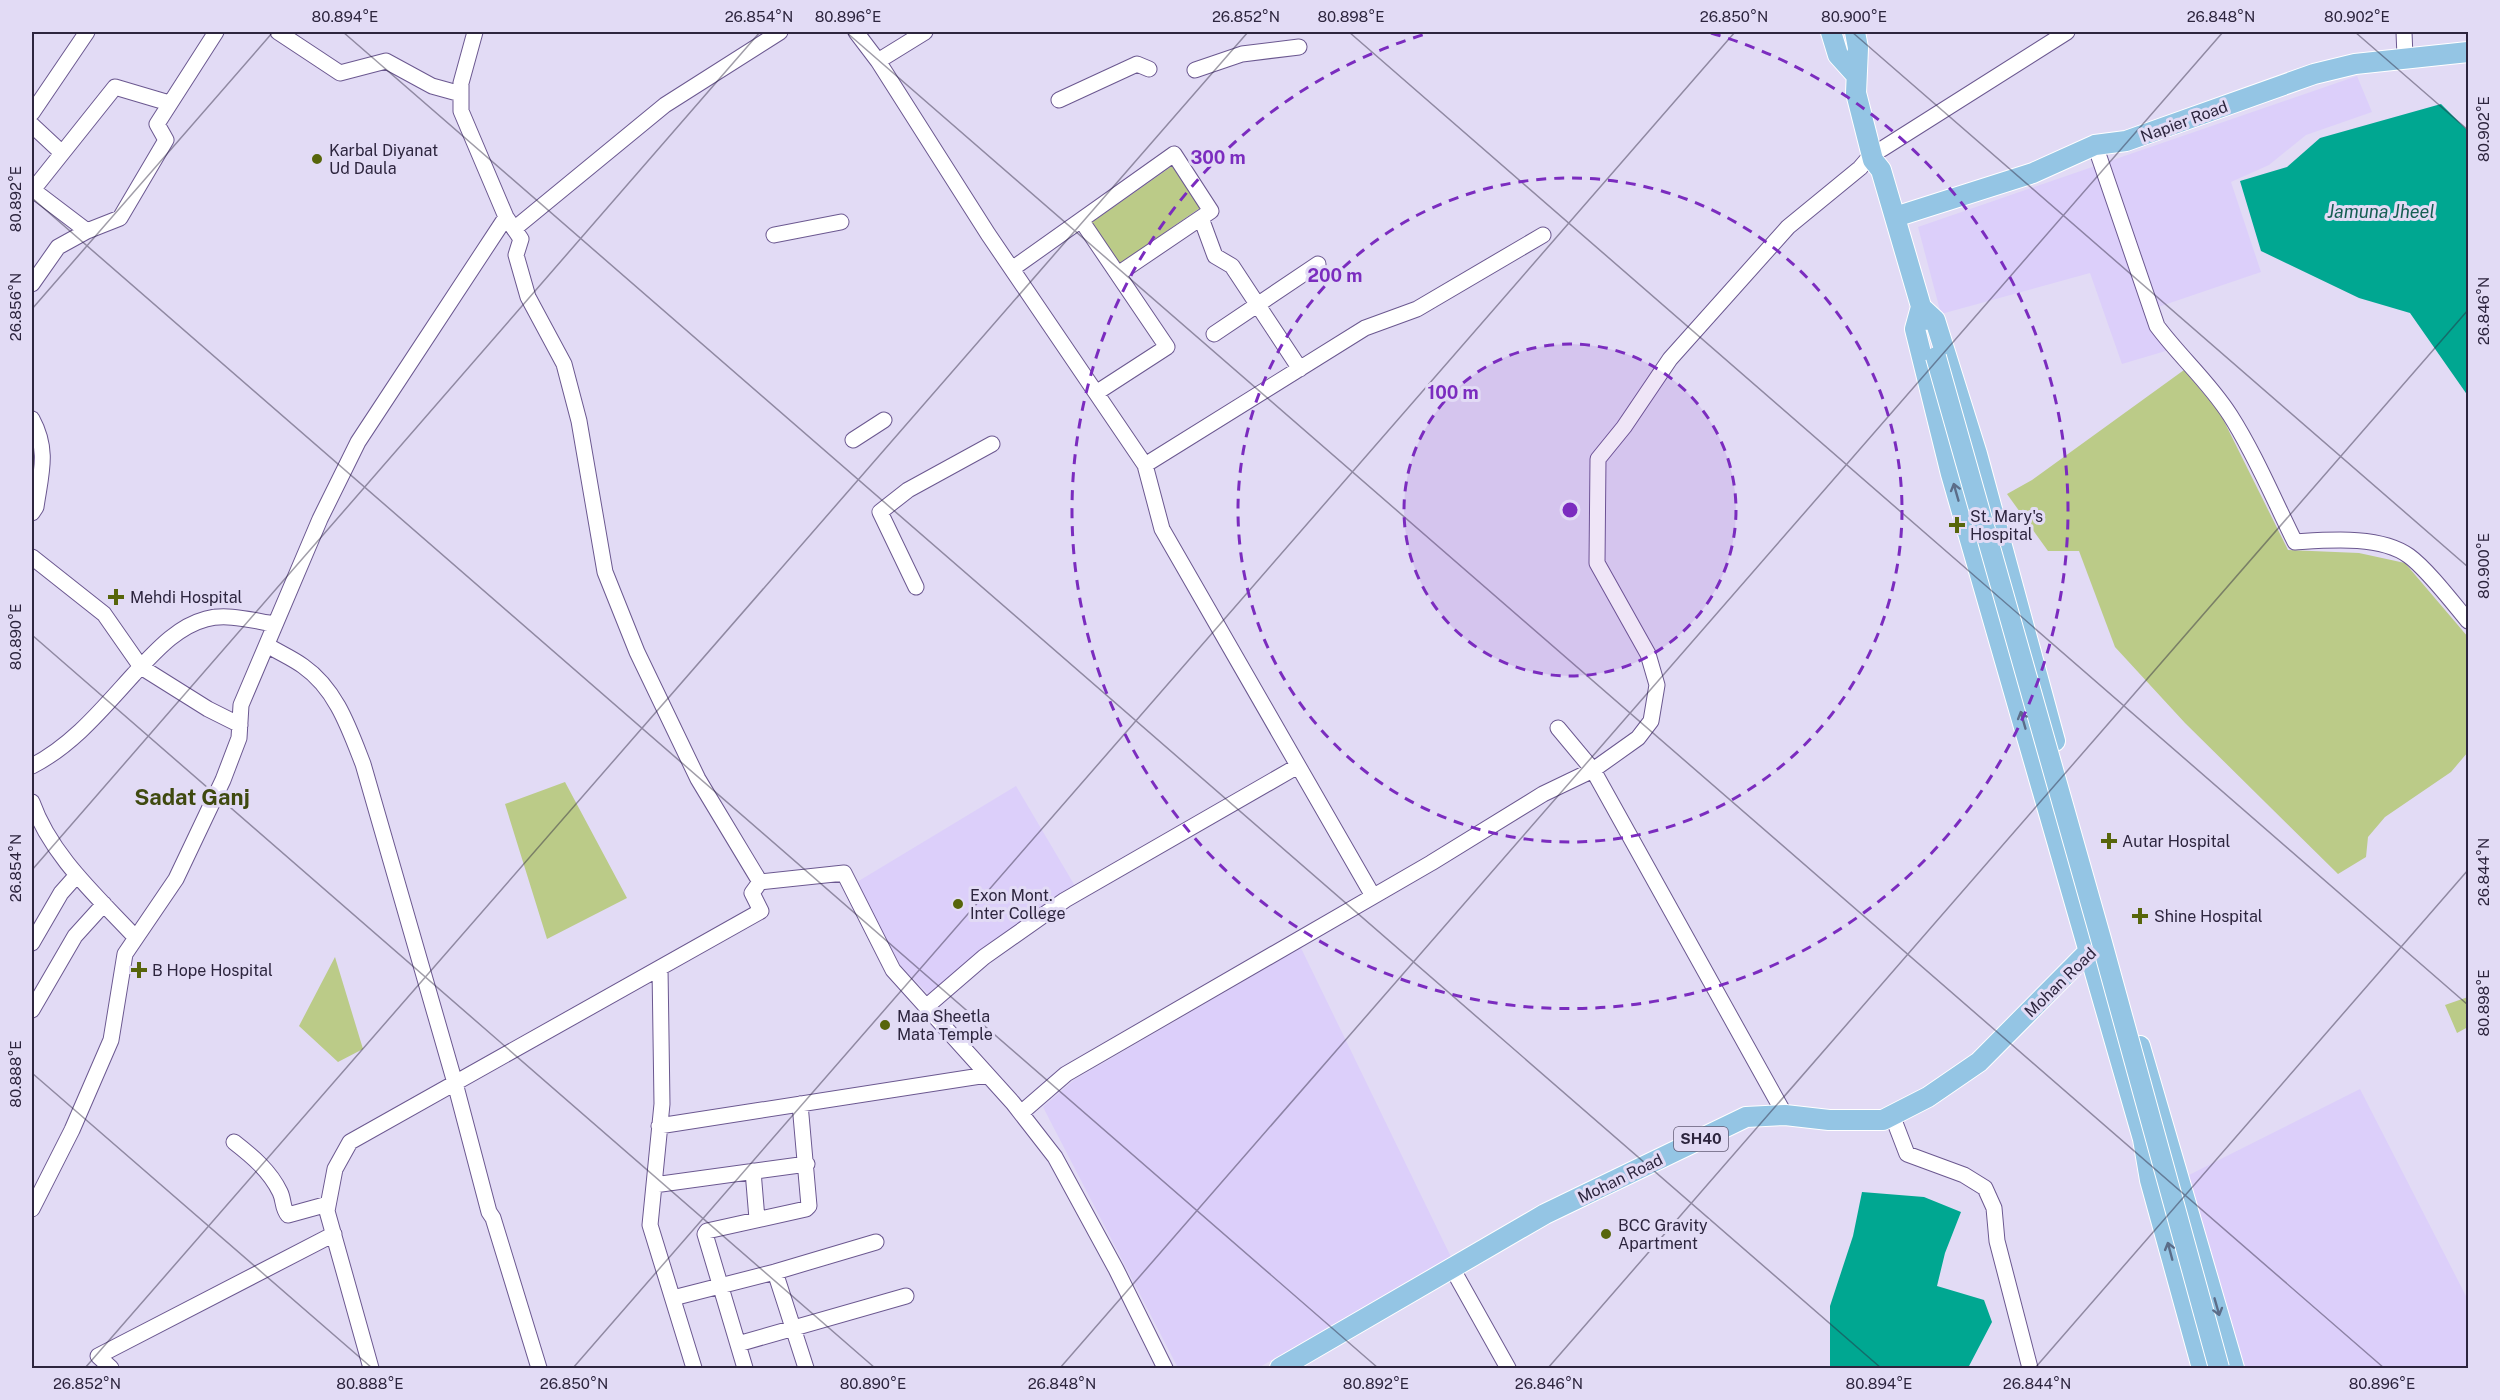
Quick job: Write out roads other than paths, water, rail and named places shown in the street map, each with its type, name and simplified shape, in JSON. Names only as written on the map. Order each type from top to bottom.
[{"type":"main road","points":[[1831,32],[1838,55],[1864,91],[1878,158],[1900,215],[1921,307],[2219,1368]]},
{"type":"main road","points":[[1844,32],[1857,79]]},
{"type":"main road","points":[[1855,32],[1858,48],[1857,79]]},
{"type":"main road","points":[[2405,46],[2469,45]]},
{"type":"main road","name":"Napier Road","points":[[1900,215],[2033,173],[2095,145],[2126,141],[2313,74],[2355,64],[2405,46],[2469,52]]},
{"type":"main road","points":[[1921,307],[1935,320],[1977,454],[2109,939],[2234,1368]]},
{"type":"main road","points":[[1921,307],[1915,329],[1951,474],[2090,950],[2143,1139],[2150,1180],[2202,1368]]},
{"type":"main road","name":"Mohan Road","points":[[1280,1368],[1545,1214],[1746,1117],[1785,1115],[1829,1120],[1882,1120],[1928,1097],[1979,1062],[2090,950],[2109,939]]},
{"type":"street","points":[[32,113],[87,32]]},
{"type":"street","points":[[33,278],[58,247],[87,231],[120,218],[166,140],[157,124],[216,32]]},
{"type":"street","points":[[278,32],[340,73],[386,61],[432,86],[461,94]]},
{"type":"street","points":[[475,32],[461,83],[460,111],[510,223],[521,239],[516,255],[528,297],[564,364],[579,421],[609,581],[637,652],[698,779],[760,882]]},
{"type":"street","points":[[32,1209],[72,1130],[111,1040],[121,992],[121,973],[125,954],[176,879],[223,780],[239,738],[241,705],[320,519],[358,442],[510,223],[665,105],[780,32]]},
{"type":"street","points":[[856,32],[878,61],[1012,269],[1145,465],[1162,529],[1373,897]]},
{"type":"street","points":[[878,61],[925,32]]},
{"type":"street","points":[[1021,1113],[1066,1074],[1373,897],[1543,794],[1593,770],[1638,738],[1651,721],[1658,685],[1648,654],[1597,562],[1598,459],[1624,427],[1670,359],[1782,233],[1860,168],[2067,32]]},
{"type":"street","points":[[1195,70],[1242,54],[1299,47]]},
{"type":"street","points":[[1059,100],[1137,64],[1149,69]]},
{"type":"street","points":[[87,231],[32,191],[115,87],[169,103]]},
{"type":"street","points":[[32,125],[62,153]]},
{"type":"street","points":[[2095,145],[2157,326],[2176,351],[2208,383],[2231,416],[2295,542],[2350,540],[2379,544],[2409,555],[2469,621]]},
{"type":"street","points":[[1012,269],[1174,154],[1211,211],[1118,274]]},
{"type":"street","points":[[1201,218],[1215,256],[1232,266],[1300,369]]},
{"type":"street","points":[[1081,220],[1167,347],[1096,393]]},
{"type":"street","points":[[774,235],[841,222]]},
{"type":"street","points":[[1145,465],[1365,328],[1417,309],[1543,235]]},
{"type":"street","points":[[1214,334],[1318,264]]},
{"type":"street","points":[[32,419],[40,435],[44,454],[36,507],[32,513]]},
{"type":"street","points":[[853,440],[884,420]]},
{"type":"street","points":[[916,587],[880,512],[908,490],[992,444]]},
{"type":"street","points":[[32,557],[104,614],[141,667],[208,709],[240,725]]},
{"type":"street","points":[[32,766],[48,757],[82,730],[160,646],[180,631],[208,618],[240,618],[275,624]]},
{"type":"street","points":[[267,645],[304,666],[324,686],[344,713],[363,764],[455,1083],[489,1212],[493,1218],[539,1368]]},
{"type":"street","points":[[1558,728],[1593,770],[1785,1115]]},
{"type":"street","points":[[926,1007],[984,957],[1065,900],[1298,766]]},
{"type":"street","points":[[32,802],[36,829],[136,938]]},
{"type":"street","points":[[371,1368],[327,1211],[335,1169],[350,1142],[761,911],[752,893],[760,882],[844,873],[893,970],[1021,1113],[1055,1157],[1116,1269],[1165,1368]]},
{"type":"street","points":[[32,943],[61,893],[77,874]]},
{"type":"street","points":[[32,1010],[75,936],[104,904]]},
{"type":"street","points":[[660,968],[662,1104],[650,1225],[694,1368]]},
{"type":"street","points":[[659,1126],[987,1075]]},
{"type":"street","points":[[745,1368],[704,1236],[705,1233],[808,1208],[810,1204],[807,1164],[800,1104]]},
{"type":"street","points":[[1892,1115],[1907,1154],[1964,1174],[1984,1188],[1994,1208],[1997,1241],[2030,1368]]},
{"type":"street","points":[[234,1142],[254,1157],[273,1179],[282,1196],[284,1211],[288,1215],[328,1204]]},
{"type":"street","points":[[654,1185],[807,1164]]},
{"type":"street","points":[[753,1171],[757,1220]]},
{"type":"street","points":[[111,1368],[98,1356],[334,1234]]},
{"type":"street","points":[[673,1298],[775,1272],[876,1242]]},
{"type":"street","points":[[1452,1268],[1508,1368]]},
{"type":"street","points":[[775,1272],[806,1368]]},
{"type":"street","points":[[738,1344],[906,1296]]},
{"type":"water","name":"Jamuna Jheel","points":[[2441,104],[2468,131],[2468,396],[2410,313],[2359,298],[2261,251],[2240,181],[2287,167],[2320,138]]},
{"type":"water","points":[[1862,1192],[1924,1197],[1961,1212],[1945,1253],[1937,1286],[1984,1300],[1992,1322],[1968,1368],[1830,1368],[1830,1306],[1853,1236]]},
{"type":"place","name":"Karbal Diyanat Ud Daula","points":[[317,159]]},
{"type":"place","name":"St. Mary's Hospital","points":[[1957,525]]},
{"type":"place","name":"Mehdi Hospital","points":[[116,597]]},
{"type":"place","name":"Autar Hospital","points":[[2109,841]]},
{"type":"place","name":"Exon Mont. Inter College","points":[[958,904]]},
{"type":"place","name":"Shine Hospital","points":[[2140,916]]},
{"type":"place","name":"B Hope Hospital","points":[[139,970]]},
{"type":"place","name":"Maa Sheetla Mata Temple","points":[[885,1025]]},
{"type":"place","name":"BCC Gravity Apartment","points":[[1606,1234]]},
{"type":"district","name":"Sadat Ganj","points":[[192,797]]}]
